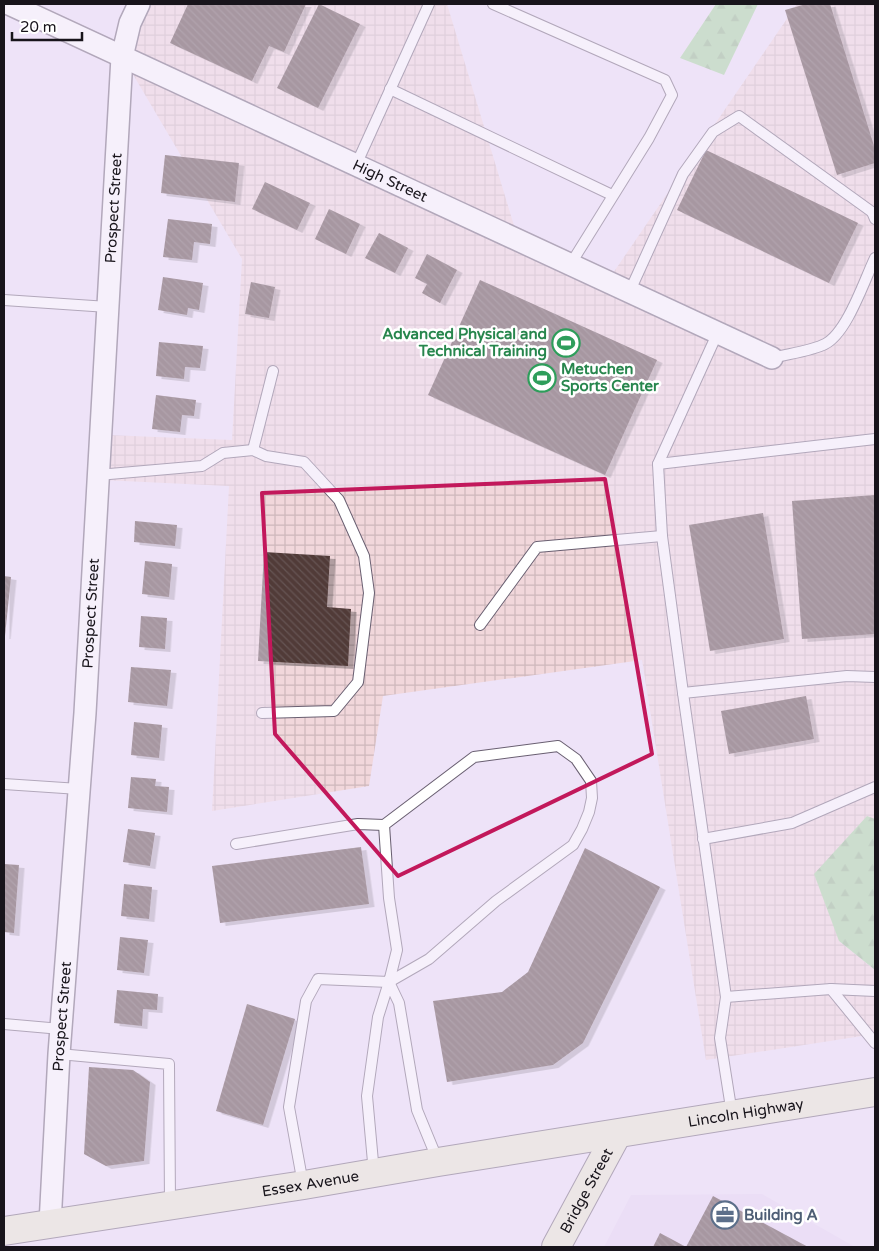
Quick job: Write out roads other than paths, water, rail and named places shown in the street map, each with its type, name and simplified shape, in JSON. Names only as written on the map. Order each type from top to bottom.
[{"type":"street","name":"High Street","points":[[9,4],[570,266],[772,358]]},
{"type":"street","name":"Prospect Street","points":[[50,1224],[59,1054],[79,789],[122,57],[130,23],[139,4]]},
{"type":"street","name":"Lincoln Highway","points":[[617,1134],[875,1092]]},
{"type":"street","name":"Essex Avenue","points":[[4,1231],[617,1134]]},
{"type":"street","name":"Bridge Street","points":[[556,1247],[617,1134]]},
{"type":"lane","points":[[356,165],[429,4]]},
{"type":"lane","points":[[493,4],[665,80],[672,95],[649,138],[612,195],[570,266]]},
{"type":"lane","points":[[390,89],[612,195]]},
{"type":"lane","points":[[629,293],[683,174],[713,132],[738,116],[872,212],[875,219]]},
{"type":"lane","points":[[772,358],[824,345],[836,336],[845,323],[875,258]]},
{"type":"lane","points":[[4,300],[108,307]]},
{"type":"lane","points":[[718,332],[658,464],[662,536],[726,996],[720,1038],[732,1114]]},
{"type":"lane","points":[[253,450],[274,371]]},
{"type":"lane","points":[[658,464],[875,439]]},
{"type":"lane","points":[[98,475],[202,466],[223,453],[253,450],[266,456],[304,462],[339,500],[364,556],[369,593],[358,682],[334,711],[262,713]]},
{"type":"lane","points":[[480,625],[537,547],[662,536]]},
{"type":"lane","points":[[683,693],[847,676],[875,677]]},
{"type":"lane","points":[[236,844],[358,824],[384,825],[474,756],[558,746],[576,759],[591,781],[592,798],[589,812],[573,845],[496,901],[429,959],[389,982],[318,979],[306,1001],[289,1106],[304,1185]]},
{"type":"lane","points":[[4,784],[79,789]]},
{"type":"lane","points":[[703,838],[792,824],[875,787]]},
{"type":"lane","points":[[374,1173],[367,1096],[378,1017],[397,950],[389,898],[384,825]]},
{"type":"lane","points":[[389,982],[399,1003],[417,1110],[438,1162]]},
{"type":"lane","points":[[726,996],[831,989],[875,991]]},
{"type":"lane","points":[[831,989],[875,1043]]},
{"type":"lane","points":[[4,1024],[61,1029]]},
{"type":"lane","points":[[59,1054],[169,1064],[170,1206]]},
{"type":"place","name":"Advanced Physical and Technical Training","points":[[566,343]]},
{"type":"place","name":"Metuchen Sports Center","points":[[542,378]]},
{"type":"place","name":"Building A","points":[[725,1215]]}]
